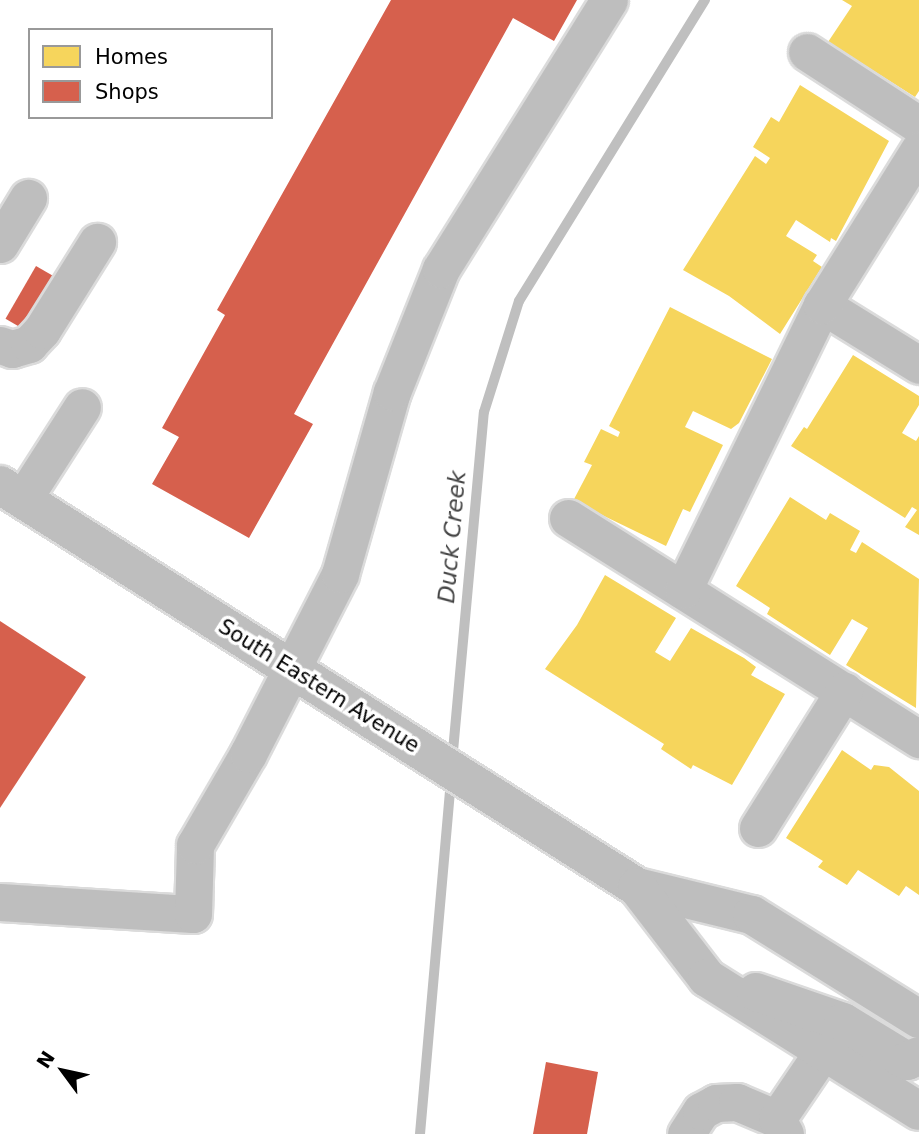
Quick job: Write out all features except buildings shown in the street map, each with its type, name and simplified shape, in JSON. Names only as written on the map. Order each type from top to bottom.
[{"type":"main road","name":"South Eastern Avenue","points":[[11,492],[638,887],[752,915],[919,1019]]},
{"type":"main road","name":"South Eastern Avenue","points":[[638,887],[707,978],[833,1036],[919,1111]]},
{"type":"main road","points":[[833,1036],[907,1061],[919,1056]]},
{"type":"street","points":[[0,902],[193,914],[195,845],[248,754],[340,574],[392,392],[441,269],[608,0]]},
{"type":"street","points":[[807,52],[919,125]]},
{"type":"street","points":[[683,590],[822,305],[919,150]]},
{"type":"street","points":[[0,244],[28,198]]},
{"type":"street","points":[[0,345],[12,349],[36,337],[97,242]]},
{"type":"street","points":[[822,305],[919,365]]},
{"type":"street","points":[[11,492],[82,407]]},
{"type":"street","points":[[568,517],[919,739]]},
{"type":"street","points":[[758,828],[844,691]]},
{"type":"street","points":[[686,1134],[701,1111],[716,1103],[737,1102],[781,1127],[833,1036]]},
{"type":"waterway","name":"Duck Creek","points":[[452,762],[484,412],[519,301],[705,0]]},
{"type":"waterway","name":"Duck Creek","points":[[420,1134],[451,778]]}]
